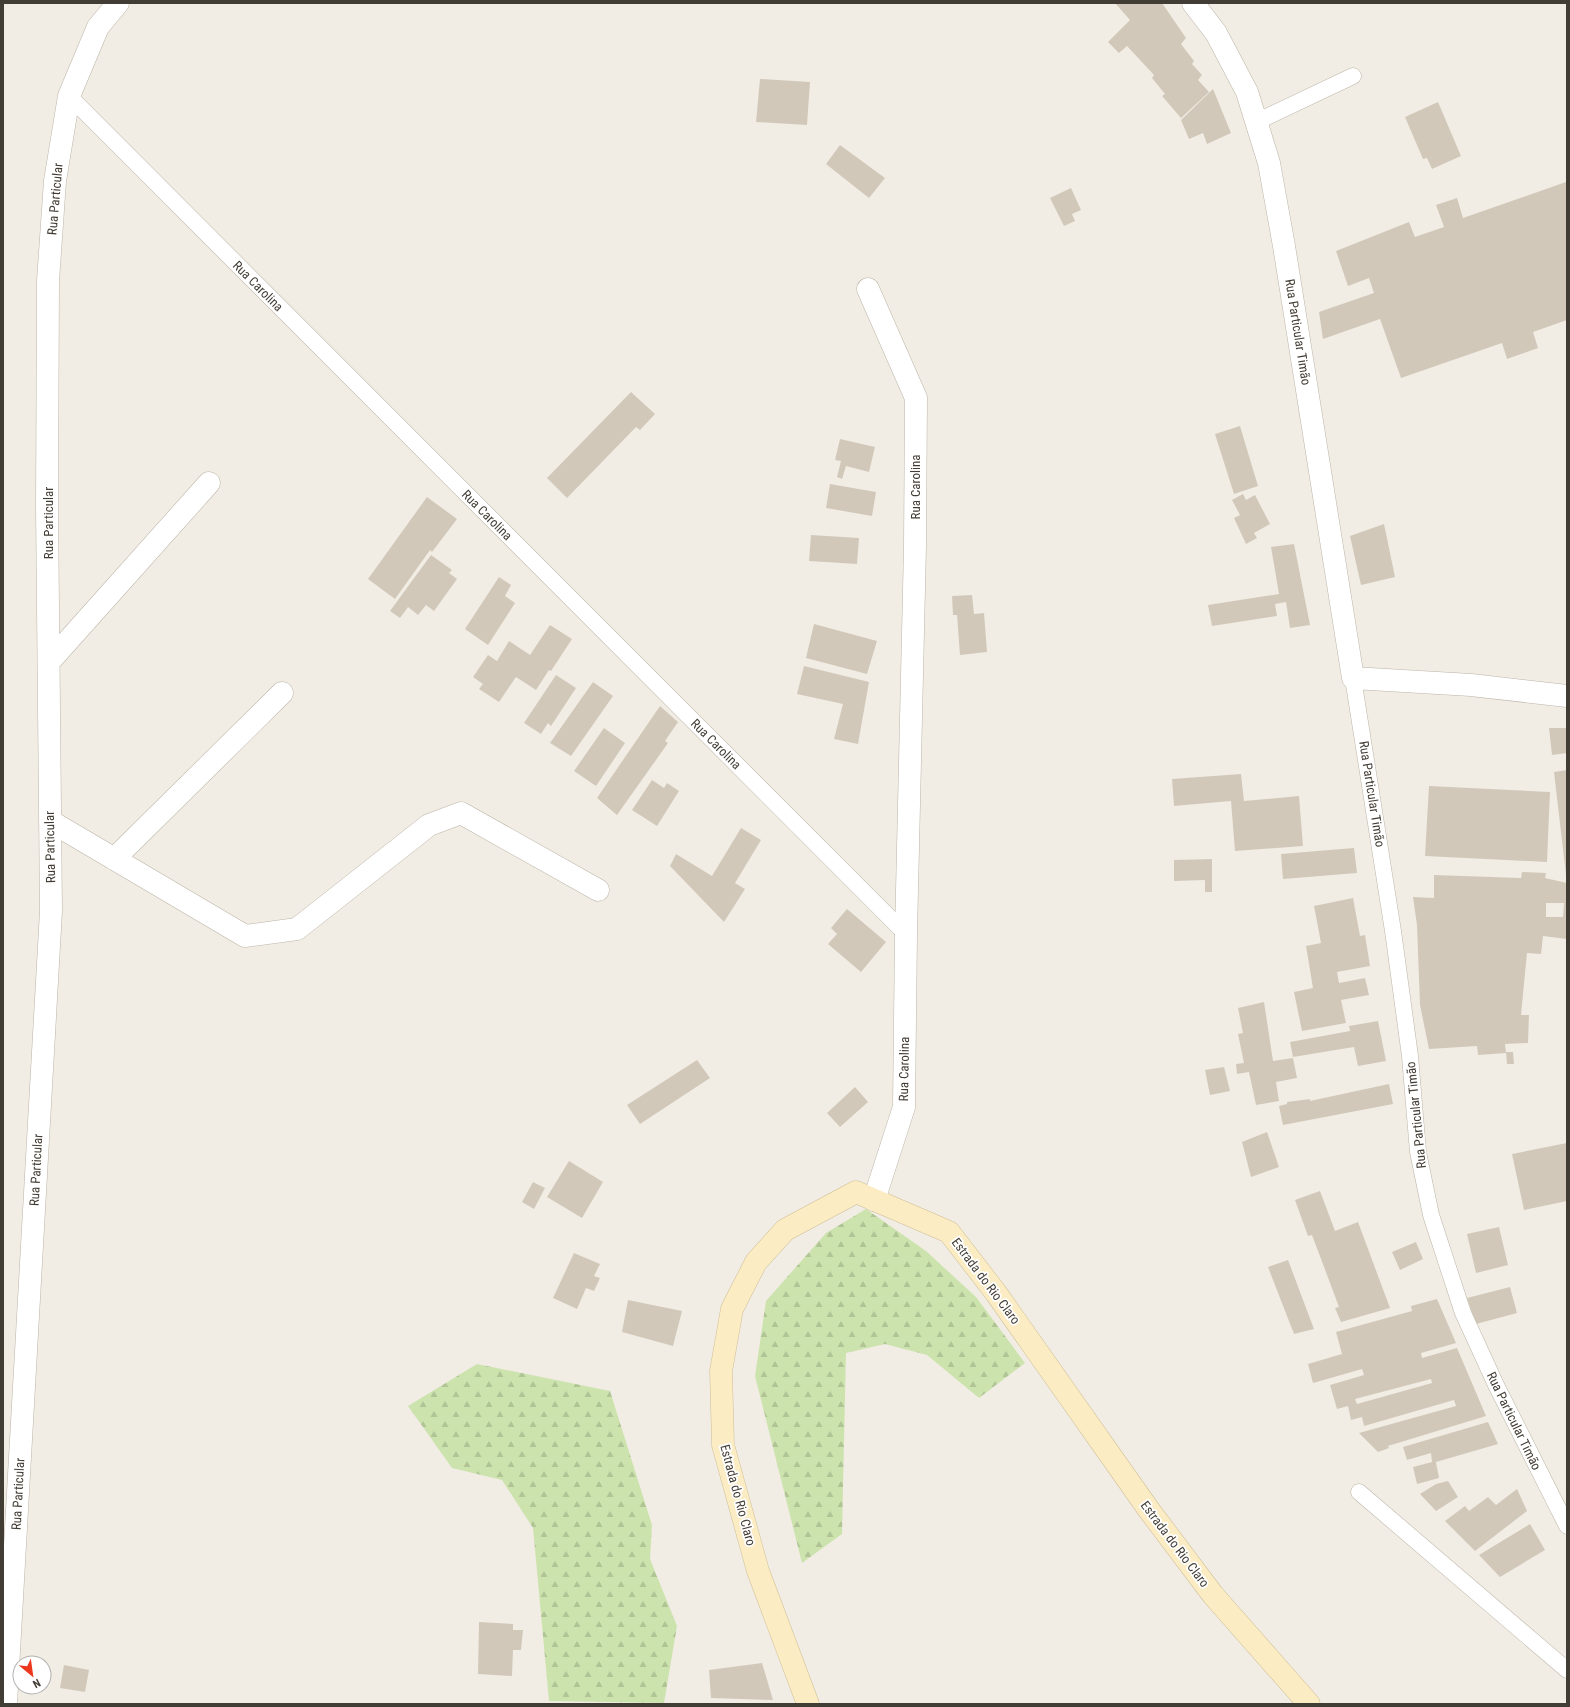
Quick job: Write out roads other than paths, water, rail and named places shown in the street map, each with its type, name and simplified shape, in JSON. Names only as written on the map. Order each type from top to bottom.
[{"type":"main road","name":"Estrada do Rio Claro","points":[[808,1704],[758,1571],[723,1445],[720,1371],[732,1309],[756,1262],[785,1230],[856,1192],[949,1232],[996,1293],[1149,1510],[1208,1589],[1309,1704]]},
{"type":"street","name":"Rua Particular","points":[[6,1704],[51,912],[48,281],[55,181],[69,96],[98,27],[118,3]]},
{"type":"street","name":"Rua Particular Timão","points":[[1193,3],[1219,39],[1247,92],[1268,162],[1284,246],[1353,678]]},
{"type":"street","name":"Rua Carolina","points":[[868,289],[916,398],[904,1106],[874,1200]]},
{"type":"street","points":[[49,662],[209,484]]},
{"type":"street","points":[[1353,678],[1471,685],[1567,696]]},
{"type":"street","points":[[114,859],[282,693]]},
{"type":"street","points":[[50,821],[245,936],[297,929],[429,825],[461,813],[598,890]]},
{"type":"lane","points":[[1256,122],[1353,76]]},
{"type":"lane","name":"Rua Carolina","points":[[69,96],[906,934]]},
{"type":"lane","name":"Rua Particular Timão","points":[[1353,678],[1393,931],[1410,1056],[1418,1152],[1431,1215],[1463,1313],[1496,1385],[1567,1526]]},
{"type":"lane","points":[[1359,1492],[1567,1670]]}]
